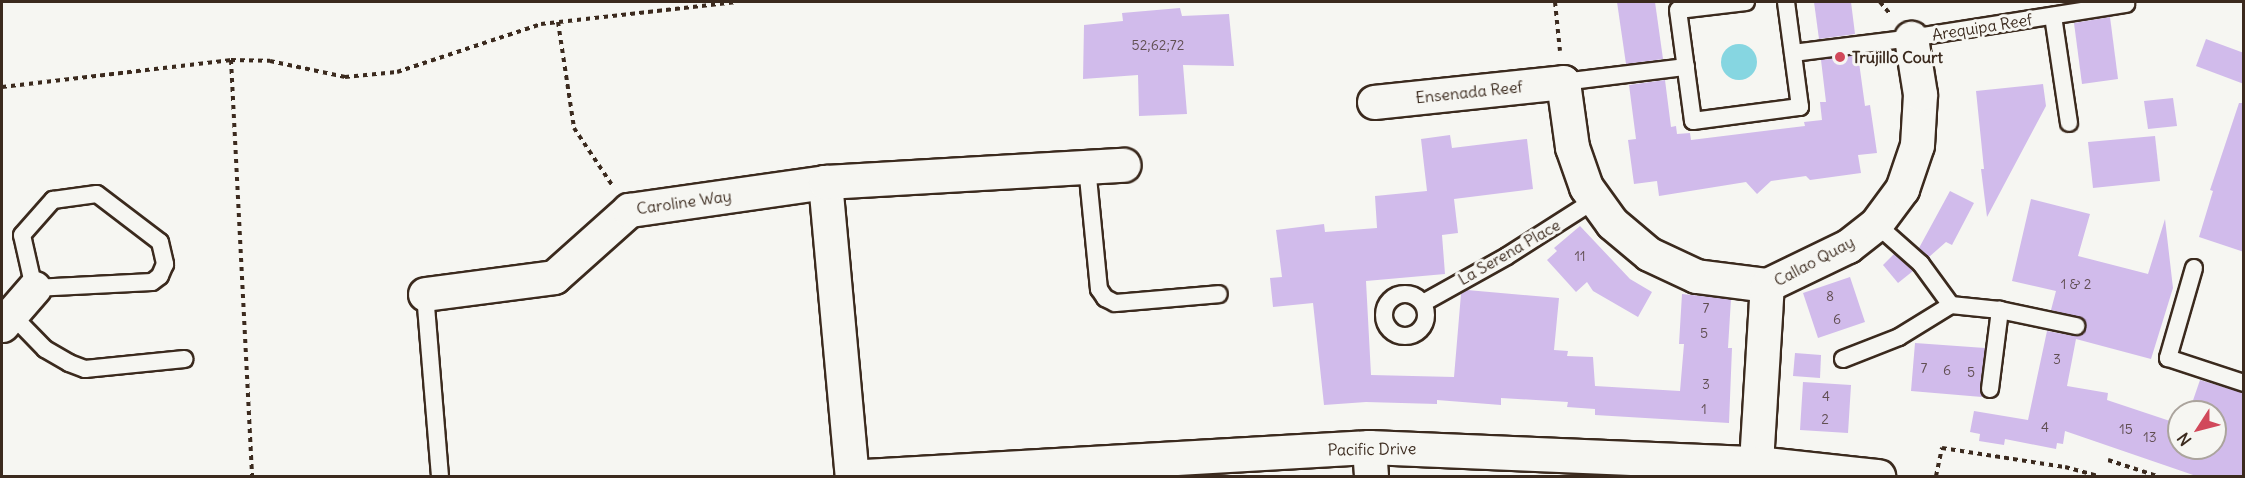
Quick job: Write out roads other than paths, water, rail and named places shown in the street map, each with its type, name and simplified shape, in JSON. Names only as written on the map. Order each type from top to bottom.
[{"type":"street","name":"Callao Quay","points":[[1563,82],[1572,147],[1586,187],[1612,223],[1649,254],[1696,276],[1767,285],[1848,246],[1876,224],[1902,189],[1917,145],[1920,94],[1911,38]]},
{"type":"street","name":"Ensenada Reef","points":[[1374,102],[1563,82]]},
{"type":"street","name":"Caroline Way","points":[[425,294],[554,277],[629,210],[825,182],[1124,165]]},
{"type":"street","points":[[825,182],[852,477]]},
{"type":"street","name":"Callao Quay","points":[[1756,463],[1767,285]]},
{"type":"street","points":[[6,319],[34,288]]},
{"type":"street","name":"Pacific Drive","points":[[865,477],[1370,462],[1756,463],[1878,477]]},
{"type":"lane","points":[[1746,2],[1678,10],[1693,122],[1800,107],[1786,2]]},
{"type":"lane","name":"Arequipa Reef","points":[[1911,38],[2126,4]]},
{"type":"lane","name":"Arequipa Reef","points":[[2053,16],[2069,123]]},
{"type":"lane","points":[[1793,53],[1911,38]]},
{"type":"lane","points":[[1563,82],[1686,67]]},
{"type":"lane","points":[[1087,167],[1099,289],[1105,298],[1115,303],[1219,294]]},
{"type":"lane","points":[[97,194],[160,242],[165,264],[160,276],[152,282],[34,288],[22,235],[53,200],[97,194]]},
{"type":"lane","name":"La Serena Place","points":[[1423,303],[1508,256],[1595,200]]},
{"type":"lane","points":[[1876,224],[1921,264],[1951,305]]},
{"type":"lane","points":[[2194,268],[2168,358],[2244,383]]},
{"type":"lane","points":[[425,294],[440,476]]},
{"type":"lane","points":[[1844,359],[1899,337],[1951,305],[2000,310],[2076,326]]},
{"type":"lane","points":[[1990,390],[2000,310]]},
{"type":"lane","points":[[6,319],[45,349],[85,369],[185,359]]},
{"type":"water","points":[[1739,44],[1752,49],[1757,62],[1752,75],[1739,80],[1726,75],[1721,62],[1726,49]]},
{"type":"place","name":"Trujillo Court","points":[[1840,57]]}]
